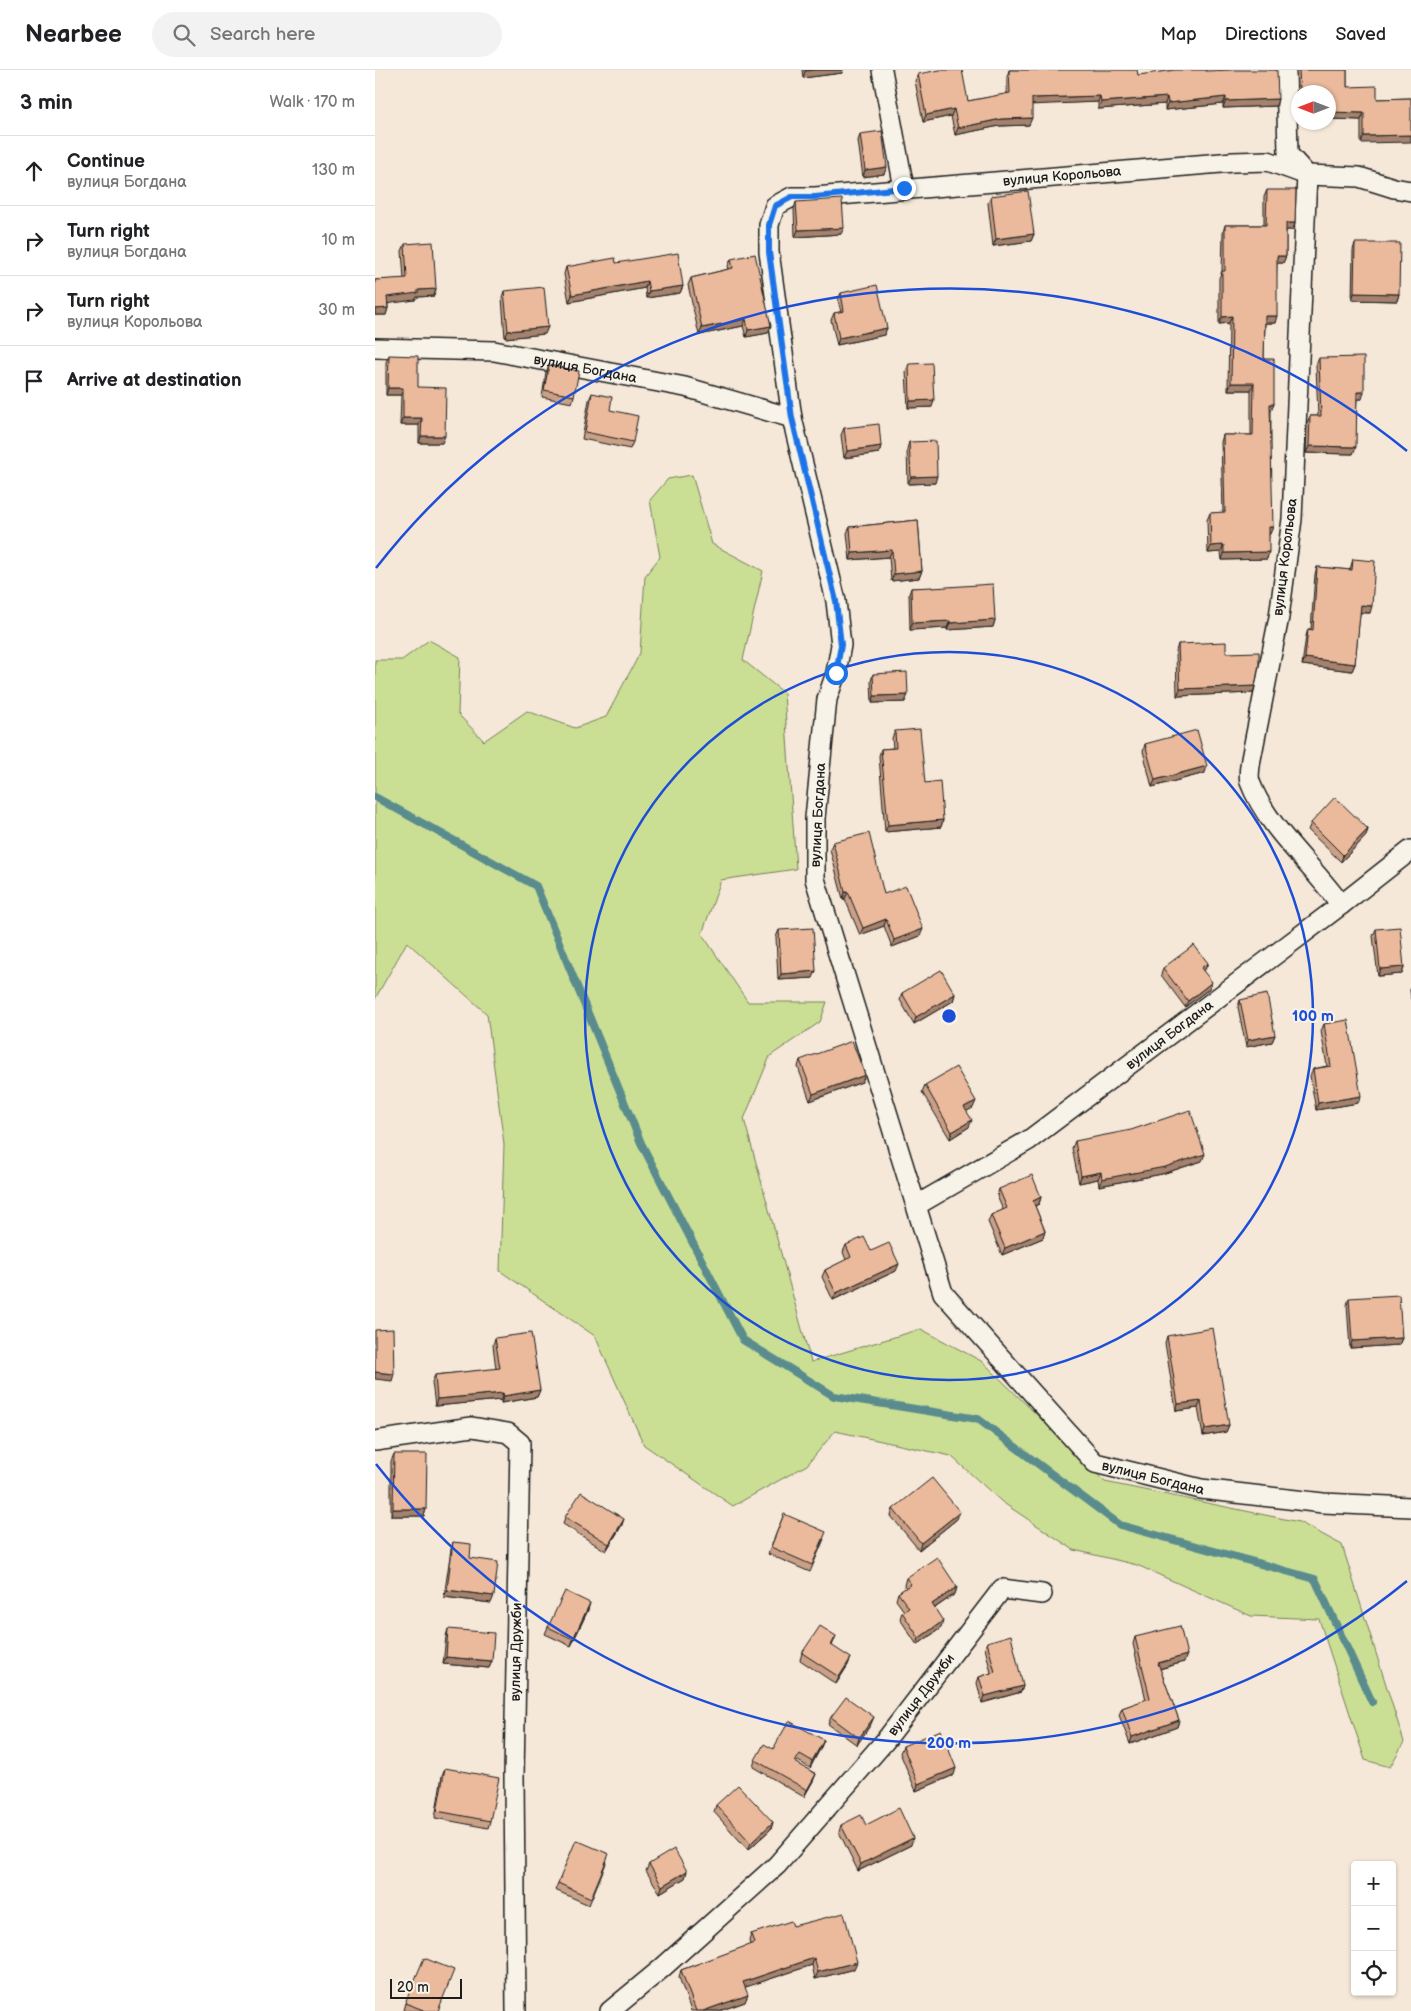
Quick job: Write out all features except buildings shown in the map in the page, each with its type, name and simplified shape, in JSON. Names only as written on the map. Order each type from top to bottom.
[{"type":"street","points":[[882,70],[904,188]]},
{"type":"street","points":[[1286,70],[1288,154],[1307,175]]},
{"type":"street","name":"вулиця Корольова","points":[[815,197],[904,188],[1233,162],[1269,161],[1307,175],[1359,177],[1394,188],[1411,191]]},
{"type":"street","name":"вулиця Корольова","points":[[1307,175],[1292,519],[1279,617],[1251,759],[1249,780],[1270,820],[1326,884],[1341,905]]},
{"type":"street","name":"вулиця Богдана","points":[[815,197],[792,197],[775,206],[769,225],[769,252],[792,418],[836,601],[841,645],[836,673],[827,699],[815,818],[815,879],[943,1293],[1095,1463],[1201,1489],[1323,1503],[1411,1507]]},
{"type":"street","name":"вулиця Богдана","points":[[375,348],[493,351],[685,387],[792,418]]},
{"type":"street","name":"вулиця Богдана","points":[[917,1205],[1029,1140],[1411,850]]},
{"type":"street","name":"вулиця Дружби","points":[[375,1441],[472,1427],[508,1433],[520,1443],[514,1776],[516,2011]]},
{"type":"street","name":"вулиця Дружби","points":[[610,2011],[661,1969],[777,1865],[885,1741],[1001,1589],[1042,1594]]},
{"type":"green space","points":[[692,475],[712,544],[763,571],[743,660],[784,693],[796,869],[721,880],[702,934],[748,1002],[827,1002],[820,1022],[770,1056],[744,1119],[811,1362],[921,1329],[983,1362],[1105,1482],[1299,1522],[1342,1545],[1404,1742],[1390,1767],[1365,1760],[1319,1619],[1251,1616],[1137,1565],[1074,1550],[1002,1502],[951,1456],[835,1431],[807,1465],[733,1506],[644,1445],[595,1336],[500,1271],[504,1144],[487,1014],[407,942],[375,999],[375,660],[402,660],[429,640],[460,657],[458,714],[484,741],[527,711],[575,728],[606,717],[640,653],[645,576],[660,557],[650,500],[668,479]]},
{"type":"waterway","points":[[375,797],[536,886],[641,1143],[743,1340],[834,1396],[978,1419],[1120,1525],[1315,1579],[1372,1702]]},
{"type":"route","points":[[836,673],[841,645],[836,601],[792,418],[769,252],[769,225],[775,206],[792,197],[815,197],[904,188]]}]
